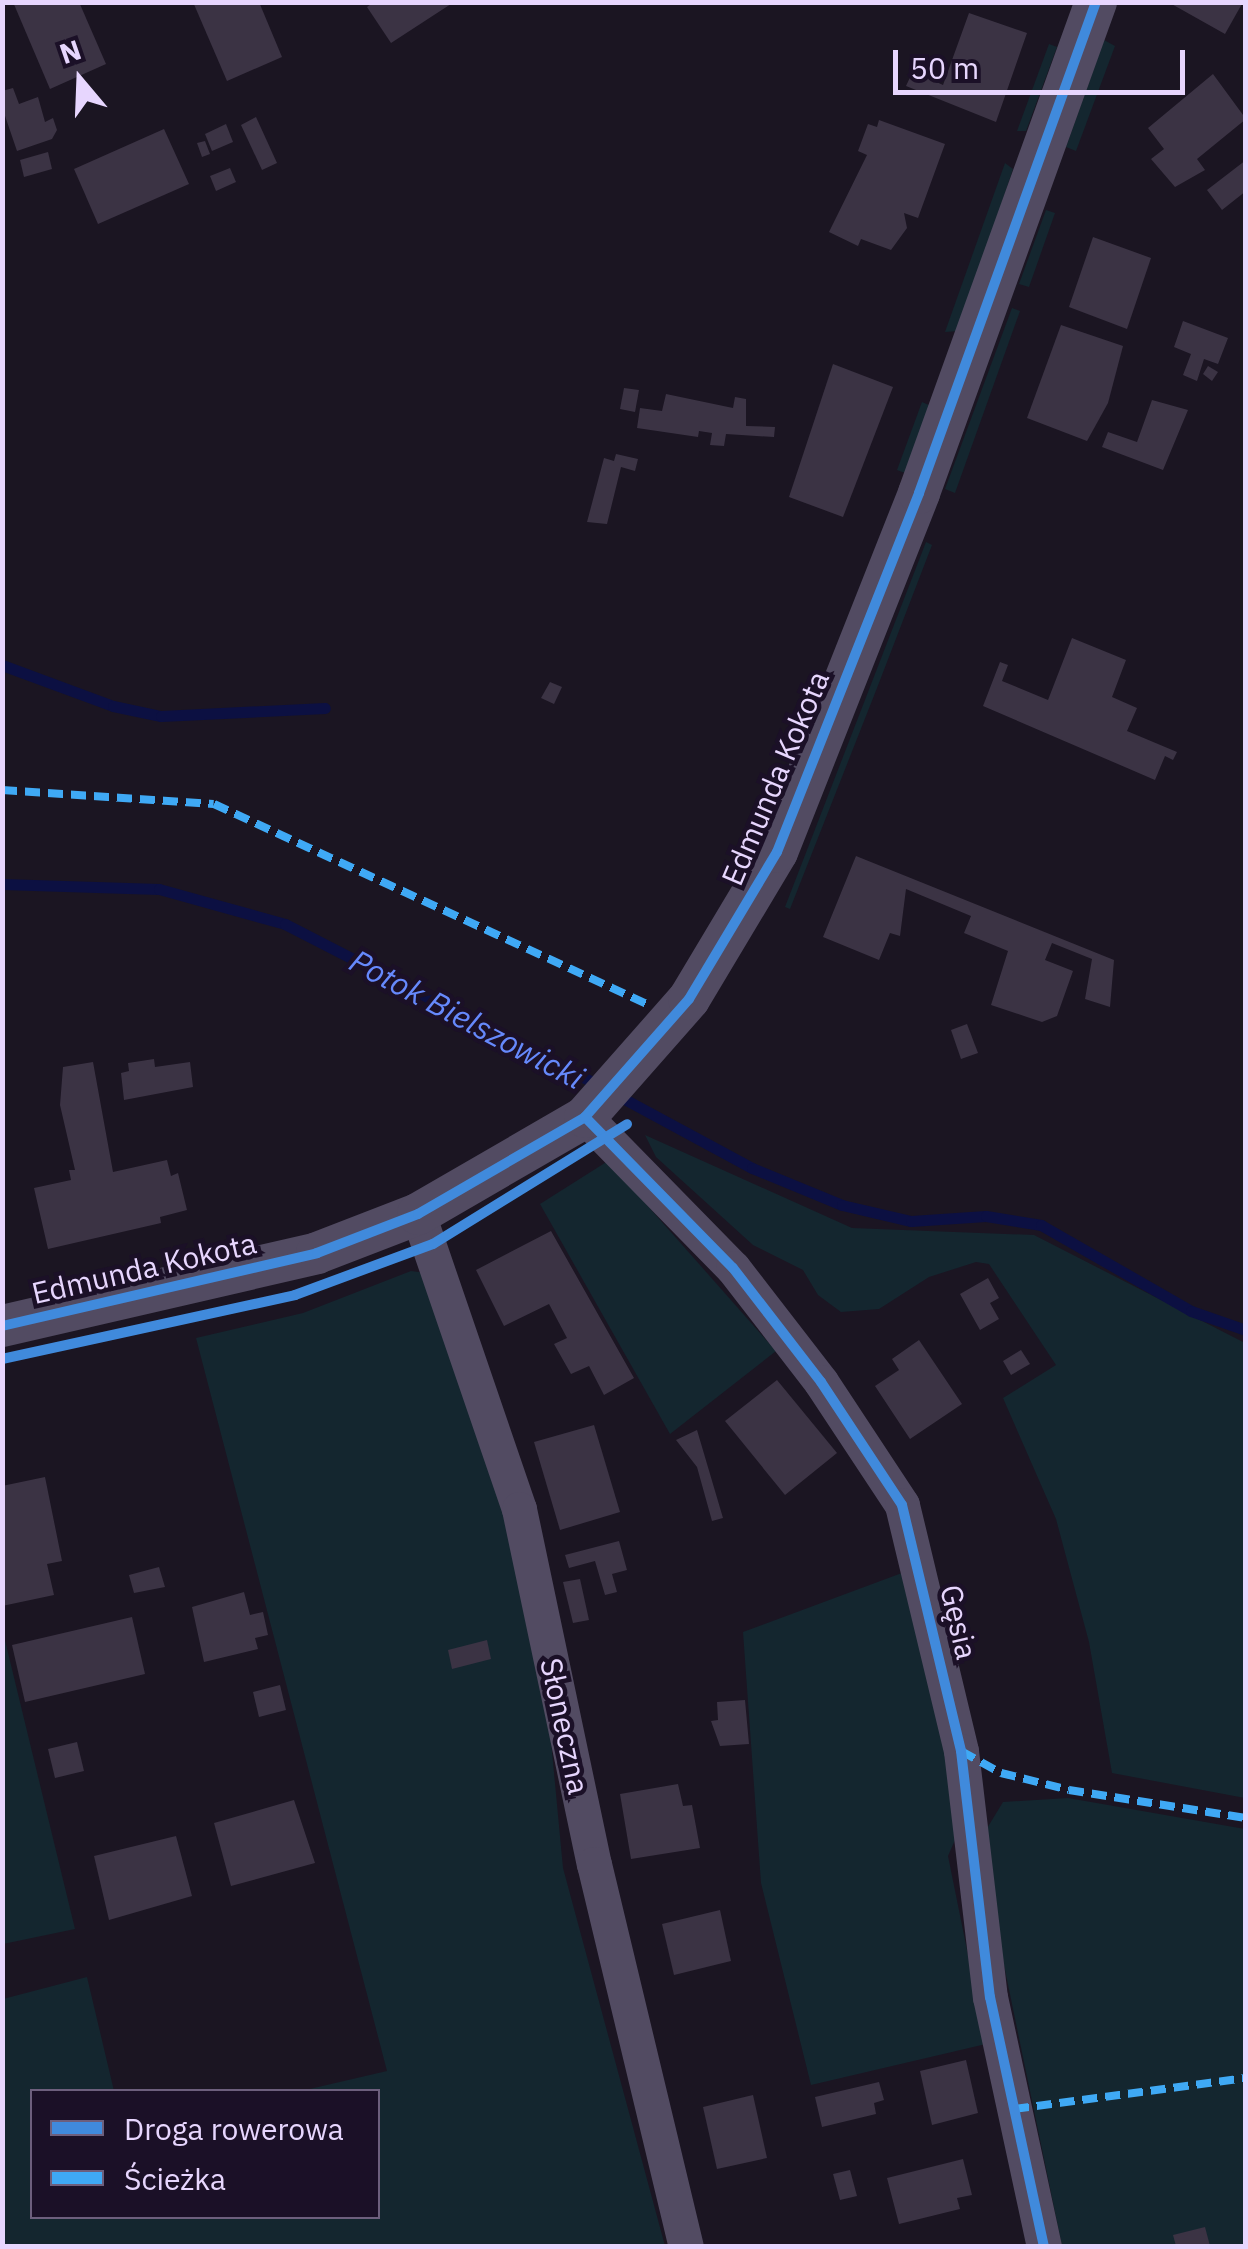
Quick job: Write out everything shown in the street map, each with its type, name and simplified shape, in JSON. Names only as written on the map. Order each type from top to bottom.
[{"type":"street","name":"Edmunda Kokota","points":[[2,1326],[317,1253],[418,1214],[589,1113],[689,999],[777,852],[920,492],[1096,2]]},
{"type":"street","name":"Gęsia","points":[[589,1113],[733,1268],[821,1382],[902,1505],[961,1750],[990,1997],[1044,2246]]},
{"type":"street","name":"Słoneczna","points":[[418,1214],[520,1509],[594,1864],[686,2246]]},
{"type":"shaded area","points":[[1104,40],[1115,46],[1076,151],[1066,147]]},
{"type":"shaded area","points":[[1049,44],[1057,47],[1026,131],[1017,131]]},
{"type":"shaded area","points":[[1005,163],[1013,169],[959,331],[945,332]]},
{"type":"shaded area","points":[[1046,210],[1055,213],[1029,287],[1019,284]]},
{"type":"shaded area","points":[[1012,308],[1020,311],[955,493],[945,489]]},
{"type":"shaded area","points":[[922,402],[931,406],[905,473],[897,470]]},
{"type":"shaded area","points":[[926,542],[932,545],[790,909],[785,907]]},
{"type":"shaded area","points":[[645,1135],[852,1228],[1034,1235],[1245,1343],[1245,1798],[1112,1773],[1089,1642],[1056,1519],[1003,1398],[1056,1365],[989,1264],[976,1262],[929,1277],[879,1309],[841,1312],[818,1295],[803,1270],[753,1245],[656,1157]]},
{"type":"shaded area","points":[[608,1161],[776,1351],[670,1434],[540,1204]]},
{"type":"shaded area","points":[[411,1271],[426,1273],[510,1512],[549,1720],[563,1868],[665,2246],[3,2246],[3,1999],[87,1977],[114,2089],[30,2089],[30,2219],[380,2219],[380,2089],[310,2089],[387,2071],[196,1338],[303,1313]]},
{"type":"shaded area","points":[[910,1570],[948,1752],[955,1840],[948,1856],[986,2044],[811,2085],[761,1883],[743,1632]]},
{"type":"shaded area","points":[[2,1628],[75,1929],[3,1944],[2,1944]]},
{"type":"shaded area","points":[[1068,1798],[1245,1829],[1245,2246],[1062,2246],[992,1907],[986,1830],[1003,1802]]},
{"type":"building","points":[[13,2],[79,2],[106,64],[50,89]]},
{"type":"building","points":[[193,2],[259,2],[282,57],[227,81]]},
{"type":"building","points":[[374,2],[454,2],[391,43],[367,7]]},
{"type":"building","points":[[1168,2],[1243,2],[1225,34]]},
{"type":"building","points":[[969,13],[1027,33],[996,122],[906,86],[913,71],[943,85]]},
{"type":"building","points":[[1213,74],[1246,119],[1197,159],[1205,170],[1175,187],[1151,159],[1164,149],[1148,128]]},
{"type":"building","points":[[13,88],[19,104],[38,97],[45,122],[53,118],[57,130],[52,139],[17,151],[2,107],[2,91]]},
{"type":"building","points":[[256,117],[277,163],[262,170],[241,125]]},
{"type":"building","points":[[879,120],[945,144],[918,218],[904,213],[907,228],[891,250],[861,239],[858,246],[829,232],[867,155],[858,151],[868,124],[877,127]]},
{"type":"building","points":[[226,124],[233,142],[212,151],[205,134]]},
{"type":"building","points":[[164,129],[189,184],[98,224],[74,169]]},
{"type":"building","points":[[205,141],[210,154],[202,157],[197,143]]},
{"type":"building","points":[[48,152],[52,169],[24,177],[20,160]]},
{"type":"building","points":[[1246,160],[1246,191],[1222,210],[1207,190]]},
{"type":"building","points":[[230,168],[236,182],[216,191],[210,176]]},
{"type":"building","points":[[1093,237],[1151,258],[1127,329],[1069,307]]},
{"type":"building","points":[[1183,321],[1228,338],[1218,364],[1204,359],[1197,381],[1183,375],[1191,354],[1174,347]]},
{"type":"building","points":[[1061,325],[1123,346],[1108,403],[1087,441],[1027,418]]},
{"type":"building","points":[[833,364],[893,387],[843,517],[789,497]]},
{"type":"building","points":[[1208,366],[1218,372],[1212,381],[1203,374]]},
{"type":"building","points":[[624,388],[639,390],[635,412],[620,409]]},
{"type":"building","points":[[666,394],[733,408],[735,397],[746,399],[746,426],[775,427],[774,437],[726,434],[724,446],[710,445],[712,433],[699,431],[698,437],[637,428],[640,408],[662,411]]},
{"type":"building","points":[[1152,400],[1188,410],[1163,470],[1102,447],[1108,432],[1137,442]]},
{"type":"building","points":[[616,454],[638,459],[635,471],[621,467],[607,524],[587,522],[604,458],[614,461]]},
{"type":"building","points":[[1072,638],[1126,660],[1112,697],[1137,708],[1127,731],[1177,752],[1173,760],[1165,756],[1155,780],[983,706],[1000,662],[1008,665],[1002,681],[1048,700]]},
{"type":"building","points":[[550,682],[562,687],[554,704],[541,698]]},
{"type":"building","points":[[856,856],[1114,960],[1110,1007],[1085,999],[1092,959],[1052,943],[1045,960],[1073,971],[1057,1016],[1042,1022],[991,1005],[1008,951],[964,933],[971,916],[906,889],[900,936],[890,933],[879,960],[823,937]]},
{"type":"building","points":[[967,1024],[978,1053],[961,1059],[951,1030]]},
{"type":"building","points":[[154,1059],[155,1067],[190,1062],[193,1087],[124,1100],[121,1073],[129,1071],[128,1063]]},
{"type":"building","points":[[93,1062],[113,1172],[167,1160],[171,1176],[178,1173],[187,1210],[160,1217],[161,1223],[48,1249],[34,1188],[71,1180],[69,1170],[75,1170],[60,1105],[63,1067]]},
{"type":"building","points":[[551,1231],[634,1378],[604,1395],[589,1366],[571,1374],[554,1344],[567,1338],[549,1304],[504,1326],[476,1270]]},
{"type":"building","points":[[988,1278],[999,1298],[990,1303],[999,1319],[980,1330],[960,1294]]},
{"type":"building","points":[[919,1340],[962,1404],[910,1439],[875,1386],[899,1370],[892,1359]]},
{"type":"building","points":[[1021,1350],[1030,1364],[1011,1375],[1003,1361]]},
{"type":"building","points":[[777,1380],[837,1453],[785,1495],[725,1421]]},
{"type":"building","points":[[594,1425],[620,1512],[560,1530],[534,1442]]},
{"type":"building","points":[[697,1430],[723,1518],[712,1521],[697,1467],[676,1440]]},
{"type":"building","points":[[45,1477],[62,1561],[47,1564],[54,1595],[2,1606],[2,1486]]},
{"type":"building","points":[[619,1541],[627,1570],[612,1574],[617,1592],[605,1595],[595,1561],[569,1568],[565,1555]]},
{"type":"building","points":[[159,1567],[165,1587],[134,1593],[129,1575]]},
{"type":"building","points":[[580,1579],[589,1620],[573,1623],[563,1582]]},
{"type":"building","points":[[244,1592],[250,1615],[263,1612],[268,1635],[255,1638],[258,1649],[204,1662],[192,1607]]},
{"type":"building","points":[[132,1617],[145,1674],[25,1702],[12,1645]]},
{"type":"building","points":[[487,1640],[491,1659],[452,1669],[448,1650]]},
{"type":"building","points":[[280,1685],[286,1710],[259,1717],[253,1692]]},
{"type":"building","points":[[745,1700],[749,1744],[720,1746],[711,1721],[718,1720],[717,1702]]},
{"type":"building","points":[[77,1742],[84,1771],[55,1778],[48,1749]]},
{"type":"building","points":[[678,1784],[683,1806],[692,1805],[700,1848],[631,1859],[620,1794]]},
{"type":"building","points":[[294,1800],[315,1863],[231,1886],[214,1823]]},
{"type":"building","points":[[176,1836],[192,1896],[109,1920],[94,1856]]},
{"type":"building","points":[[720,1910],[731,1961],[674,1975],[662,1924]]},
{"type":"building","points":[[966,2060],[978,2113],[932,2125],[920,2071]]},
{"type":"building","points":[[879,2082],[884,2100],[874,2103],[876,2114],[822,2127],[815,2097]]},
{"type":"building","points":[[753,2095],[767,2158],[717,2169],[703,2107]]},
{"type":"building","points":[[963,2159],[972,2195],[957,2198],[960,2209],[899,2224],[887,2178]]},
{"type":"building","points":[[850,2170],[857,2196],[840,2200],[833,2174]]},
{"type":"building","points":[[1205,2227],[1210,2246],[1176,2246],[1173,2235]]},
{"type":"waterway","points":[[2,665],[113,706],[161,716],[325,708]]},
{"type":"waterway","name":"Potok Bielszowicki","points":[[2,884],[159,889],[285,924],[598,1085]]},
{"type":"waterway","name":"Potok Bielszowicki","points":[[615,1094],[752,1168],[842,1205],[911,1221],[986,1216],[1041,1225],[1191,1311],[1246,1330]]},
{"type":"marked path","points":[[2,790],[214,804],[647,1004]]},
{"type":"marked path","points":[[961,1751],[1001,1773],[1069,1790],[1246,1818]]},
{"type":"marked path","points":[[1014,2109],[1246,2078]]},
{"type":"cycle path","points":[[2,1326],[317,1253],[418,1214],[585,1117],[689,999],[777,852],[919,493],[1096,2]]},
{"type":"cycle path","points":[[585,1117],[733,1268],[821,1382],[902,1505],[961,1751],[990,1997],[1044,2246]]},
{"type":"cycle path","points":[[2,1359],[295,1295],[433,1244],[627,1124]]}]
